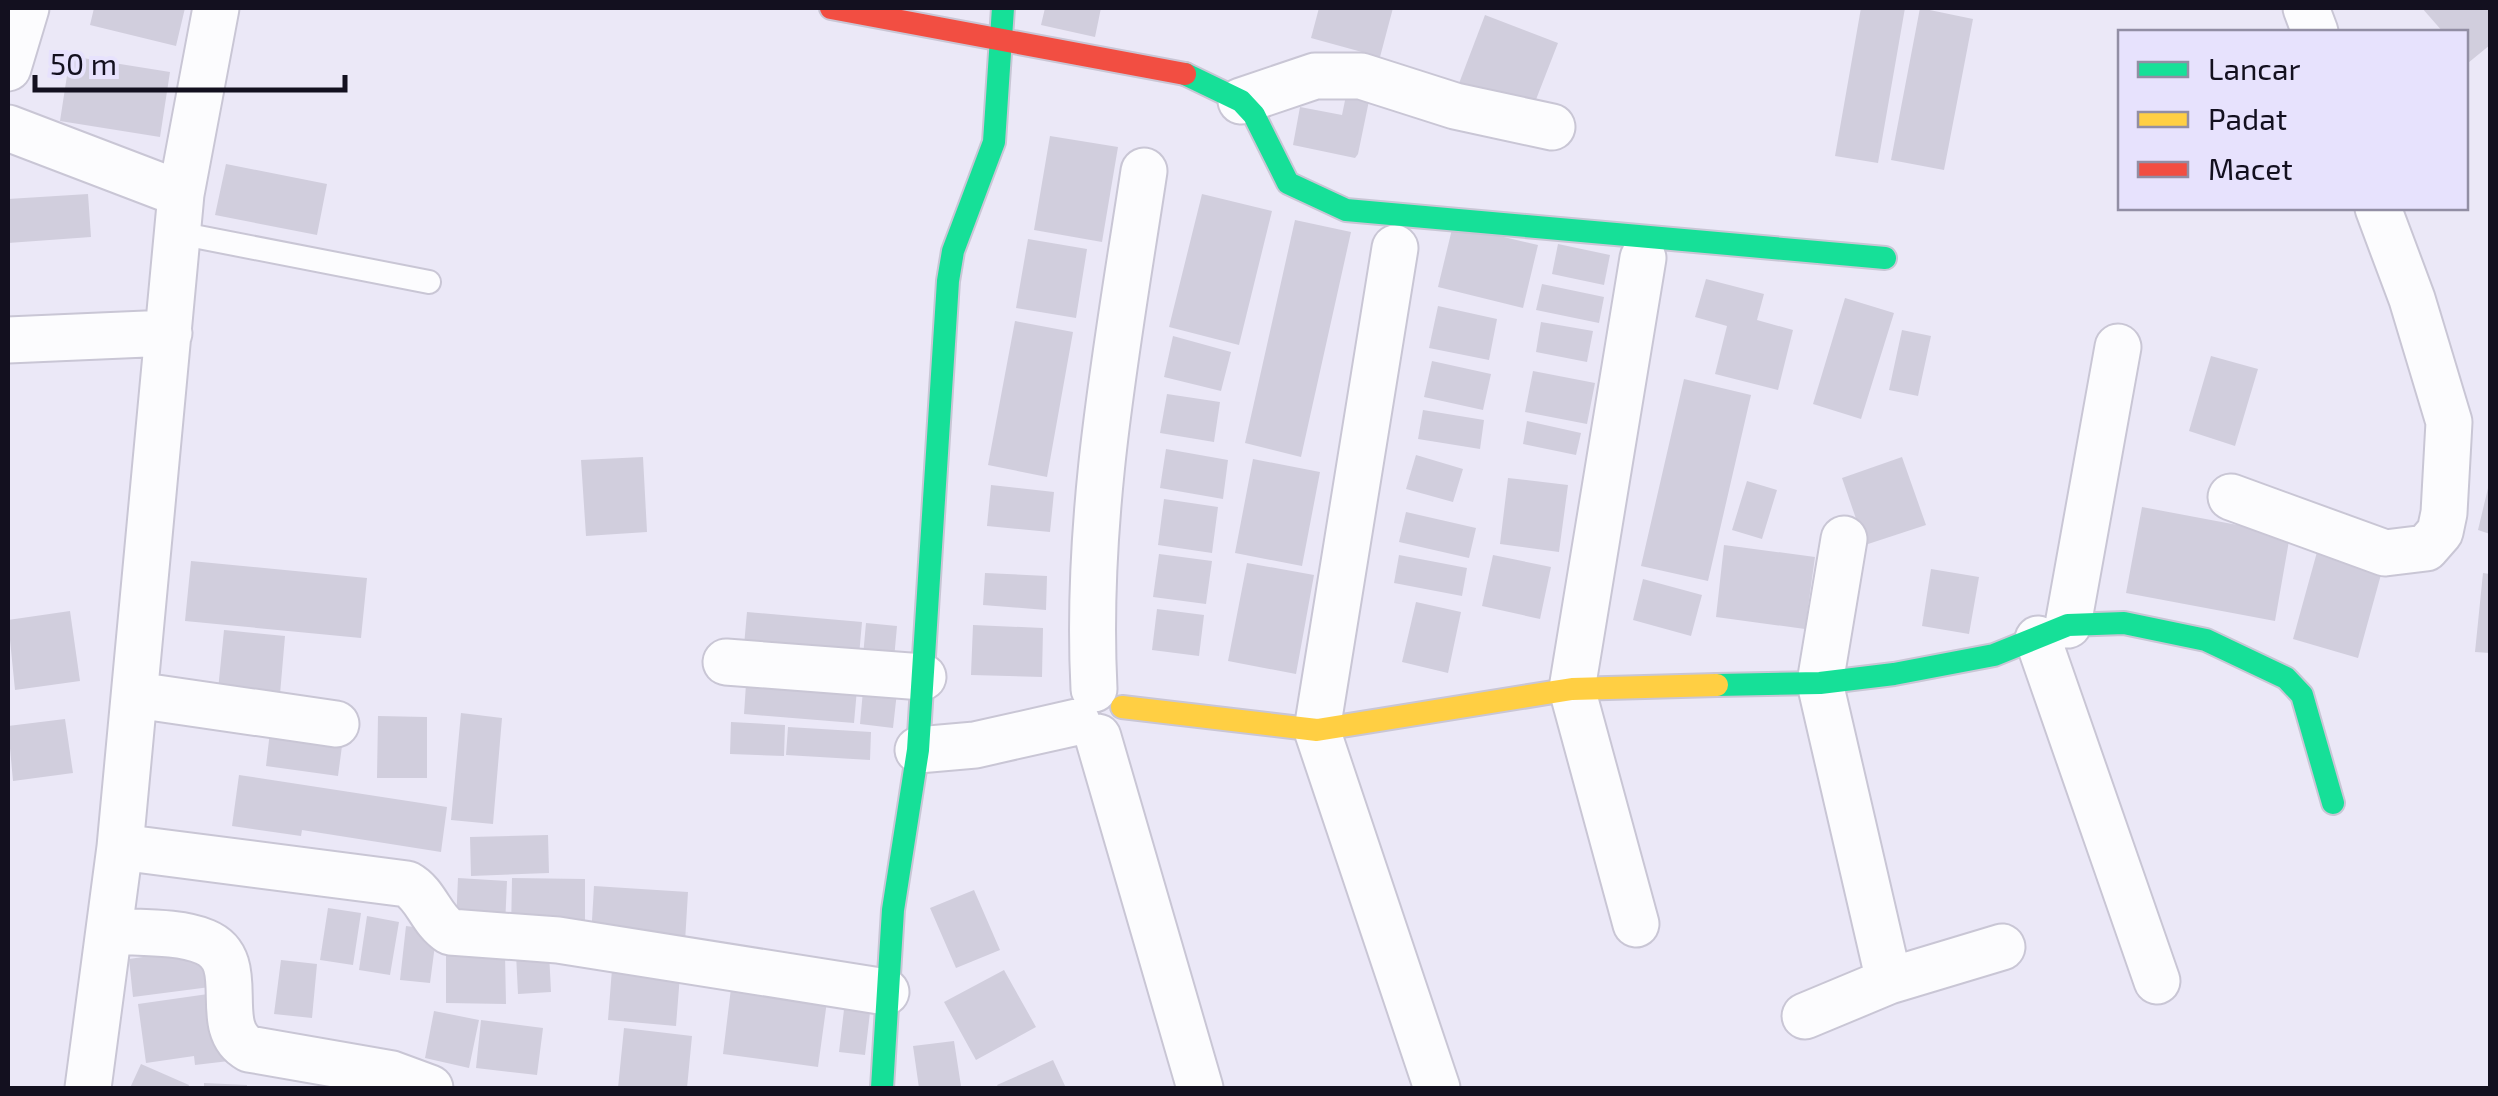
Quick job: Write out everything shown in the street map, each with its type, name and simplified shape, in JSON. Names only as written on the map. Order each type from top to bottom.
[{"type":"street","points":[[8,68],[26,8]]},
{"type":"street","points":[[88,1088],[111,931],[136,696],[179,213],[216,8]]},
{"type":"street","points":[[831,8],[998,36],[1191,75],[1241,101],[1266,136],[1288,183],[1346,210],[1885,258]]},
{"type":"street","points":[[882,1088],[893,910],[918,750],[948,281],[953,251],[994,142],[1002,8]]},
{"type":"street","points":[[1241,101],[1314,76],[1361,76],[1455,106],[1552,127]]},
{"type":"street","points":[[8,128],[179,213]]},
{"type":"street","points":[[1144,170],[1100,457],[1089,599],[1098,714],[1200,1088]]},
{"type":"street","points":[[2230,497],[2385,553],[2426,548],[2440,532],[2449,422],[2412,299],[2379,210]]},
{"type":"street","points":[[1395,248],[1317,730],[1437,1088]]},
{"type":"street","points":[[1636,924],[1572,689],[1643,258]]},
{"type":"street","points":[[8,340],[169,333]]},
{"type":"street","points":[[2118,346],[2053,632],[2156,981]]},
{"type":"street","points":[[1844,540],[1820,682],[1890,980]]},
{"type":"street","points":[[918,750],[975,746],[1098,714],[1317,730],[1572,689],[1820,682],[1966,662],[2095,620],[2158,627],[2206,640],[2286,678],[2302,695],[2334,803]]},
{"type":"street","points":[[726,662],[923,677]]},
{"type":"street","points":[[136,696],[336,724]]},
{"type":"street","points":[[120,847],[406,884],[416,889],[434,918],[450,932],[558,940],[886,992]]},
{"type":"street","points":[[111,931],[204,942],[222,953],[228,968],[232,1032],[237,1042],[249,1049],[392,1074],[430,1088]]},
{"type":"street","points":[[1805,1016],[1890,980],[2002,946]]},
{"type":"lane","points":[[179,213],[429,282]]},
{"type":"building","points":[[94,8],[185,8],[176,46],[90,25]]},
{"type":"building","points":[[1045,8],[1101,8],[1095,37],[1041,25]]},
{"type":"building","points":[[1319,8],[1393,8],[1380,57],[1311,38]]},
{"type":"building","points":[[1861,8],[1905,8],[1878,163],[1835,156]]},
{"type":"building","points":[[1920,8],[1973,19],[1944,170],[1891,160]]},
{"type":"building","points":[[2422,8],[2490,8],[2490,45],[2468,63],[2468,30],[2441,30]]},
{"type":"building","points":[[1485,15],[1558,43],[1530,115],[1458,86]]},
{"type":"building","points":[[70,56],[170,72],[160,137],[60,121]]},
{"type":"building","points":[[1348,86],[1371,91],[1355,158],[1293,145],[1300,107],[1342,115]]},
{"type":"building","points":[[1050,136],[1118,147],[1102,242],[1034,230]]},
{"type":"building","points":[[226,164],[327,184],[317,235],[215,215]]},
{"type":"building","points":[[88,194],[91,237],[8,243],[8,199]]},
{"type":"building","points":[[1202,194],[1272,211],[1239,345],[1169,327]]},
{"type":"building","points":[[1295,220],[1351,232],[1301,457],[1245,443]]},
{"type":"building","points":[[1453,225],[1538,245],[1523,308],[1438,287]]},
{"type":"building","points":[[1028,239],[1087,249],[1076,318],[1016,308]]},
{"type":"building","points":[[1558,244],[1610,255],[1604,285],[1552,274]]},
{"type":"building","points":[[1706,279],[1764,294],[1757,320],[1793,330],[1778,390],[1715,374],[1727,326],[1695,317]]},
{"type":"building","points":[[1542,284],[1604,297],[1599,323],[1536,310]]},
{"type":"building","points":[[1845,298],[1894,313],[1861,419],[1813,404]]},
{"type":"building","points":[[1438,306],[1497,319],[1489,360],[1429,348]]},
{"type":"building","points":[[1015,321],[1073,332],[1047,477],[988,465]]},
{"type":"building","points":[[1541,322],[1593,331],[1587,362],[1536,352]]},
{"type":"building","points":[[1902,330],[1931,336],[1918,396],[1889,390]]},
{"type":"building","points":[[1173,336],[1231,352],[1221,391],[1164,377]]},
{"type":"building","points":[[2211,356],[2258,369],[2235,446],[2189,431]]},
{"type":"building","points":[[1432,361],[1491,374],[1483,410],[1424,397]]},
{"type":"building","points":[[1533,371],[1595,383],[1587,424],[1525,412]]},
{"type":"building","points":[[1684,379],[1751,395],[1708,581],[1641,566]]},
{"type":"building","points":[[1167,394],[1220,402],[1214,442],[1160,433]]},
{"type":"building","points":[[1423,410],[1484,420],[1480,449],[1418,439]]},
{"type":"building","points":[[1527,421],[1581,433],[1576,455],[1523,444]]},
{"type":"building","points":[[1166,449],[1228,460],[1223,499],[1160,488]]},
{"type":"building","points":[[1416,455],[1463,469],[1453,502],[1406,489]]},
{"type":"building","points":[[643,457],[647,532],[586,536],[581,460]]},
{"type":"building","points":[[1902,457],[1926,525],[1865,545],[1842,478]]},
{"type":"building","points":[[1253,459],[1320,472],[1302,566],[1235,553]]},
{"type":"building","points":[[1508,478],[1568,485],[1559,552],[1500,544]]},
{"type":"building","points":[[1747,481],[1777,490],[1762,539],[1732,530]]},
{"type":"building","points":[[2490,484],[2490,534],[2478,530]]},
{"type":"building","points":[[991,485],[1054,492],[1050,532],[987,526]]},
{"type":"building","points":[[1164,499],[1218,507],[1212,553],[1158,545]]},
{"type":"building","points":[[2142,507],[2290,535],[2275,621],[2126,593]]},
{"type":"building","points":[[1406,512],[1476,528],[1469,558],[1399,542]]},
{"type":"building","points":[[1724,545],[1815,557],[1805,629],[1716,617]]},
{"type":"building","points":[[2317,552],[2382,571],[2358,658],[2293,639]]},
{"type":"building","points":[[1159,554],[1212,561],[1206,604],[1153,597]]},
{"type":"building","points":[[1399,555],[1467,568],[1462,596],[1394,583]]},
{"type":"building","points":[[1493,555],[1551,567],[1540,619],[1482,606]]},
{"type":"building","points":[[191,561],[367,578],[361,638],[185,621]]},
{"type":"building","points":[[1247,563],[1314,575],[1296,674],[1228,661]]},
{"type":"building","points":[[1931,569],[1979,577],[1969,634],[1922,626]]},
{"type":"building","points":[[985,573],[1047,576],[1046,610],[983,605]]},
{"type":"building","points":[[2483,573],[2490,574],[2490,653],[2475,652]]},
{"type":"building","points":[[1643,579],[1702,595],[1691,636],[1633,620]]},
{"type":"building","points":[[1416,602],[1461,612],[1448,673],[1402,662]]},
{"type":"building","points":[[1157,609],[1204,615],[1199,656],[1152,650]]},
{"type":"building","points":[[70,611],[80,681],[15,690],[8,620]]},
{"type":"building","points":[[747,612],[862,622],[858,667],[743,657]]},
{"type":"building","points":[[866,623],[897,626],[893,670],[862,667]]},
{"type":"building","points":[[973,625],[1043,628],[1042,677],[971,675]]},
{"type":"building","points":[[224,630],[285,636],[279,706],[217,700]]},
{"type":"building","points":[[747,669],[858,678],[854,723],[744,714]]},
{"type":"building","points":[[864,679],[898,683],[893,728],[860,724]]},
{"type":"building","points":[[461,713],[502,718],[493,824],[451,820]]},
{"type":"building","points":[[378,716],[427,717],[427,778],[377,778]]},
{"type":"building","points":[[65,719],[73,773],[13,781],[8,726]]},
{"type":"building","points":[[731,722],[785,725],[784,756],[730,754]]},
{"type":"building","points":[[271,723],[344,731],[338,776],[266,766]]},
{"type":"building","points":[[788,727],[871,732],[870,760],[786,755]]},
{"type":"building","points":[[239,775],[447,807],[441,852],[302,830],[301,836],[232,826]]},
{"type":"building","points":[[548,835],[549,873],[471,876],[470,837]]},
{"type":"building","points":[[458,878],[507,881],[505,926],[456,923]]},
{"type":"building","points":[[512,878],[585,879],[585,933],[511,932]]},
{"type":"building","points":[[594,886],[688,892],[685,942],[591,937]]},
{"type":"building","points":[[974,890],[1000,950],[956,968],[930,908]]},
{"type":"building","points":[[328,908],[361,913],[353,965],[320,960]]},
{"type":"building","points":[[367,916],[399,922],[390,975],[359,970]]},
{"type":"building","points":[[406,926],[437,930],[430,983],[400,980]]},
{"type":"building","points":[[205,948],[210,987],[133,997],[129,959]]},
{"type":"building","points":[[549,952],[551,992],[518,994],[516,954]]},
{"type":"building","points":[[446,953],[505,954],[506,1004],[446,1003]]},
{"type":"building","points":[[281,960],[317,964],[312,1018],[274,1014]]},
{"type":"building","points":[[612,969],[680,975],[676,1026],[608,1020]]},
{"type":"building","points":[[1004,970],[1036,1027],[976,1060],[944,1002]]},
{"type":"building","points":[[732,980],[828,994],[818,1067],[723,1054]]},
{"type":"building","points":[[222,992],[229,1061],[195,1065],[194,1056],[146,1063],[138,1004]]},
{"type":"building","points":[[845,1001],[871,1004],[865,1055],[839,1052]]},
{"type":"building","points":[[434,1011],[479,1020],[469,1068],[425,1058]]},
{"type":"building","points":[[481,1020],[543,1028],[537,1075],[476,1068]]},
{"type":"building","points":[[624,1028],[692,1036],[687,1088],[618,1088]]},
{"type":"building","points":[[954,1041],[961,1086],[919,1088],[913,1046]]},
{"type":"building","points":[[1053,1060],[1066,1088],[997,1085]]},
{"type":"building","points":[[141,1064],[189,1085],[188,1088],[130,1088]]},
{"type":"building","points":[[204,1083],[247,1085],[247,1088],[204,1088]]},
{"type":"traffic: fast","points":[[882,1088],[893,910],[918,750],[948,281],[953,251],[994,142],[1003,8]]},
{"type":"traffic: fast","points":[[1185,74],[1241,101],[1254,115],[1288,183],[1346,210],[1885,258]]},
{"type":"traffic: fast","points":[[1717,685],[1820,683],[1894,674],[1994,655],[2068,625],[2124,623],[2206,640],[2286,678],[2302,695],[2333,803]]},
{"type":"traffic: slow","points":[[1122,707],[1317,730],[1572,689],[1717,685]]},
{"type":"traffic: jam","points":[[831,8],[1185,74]]}]
